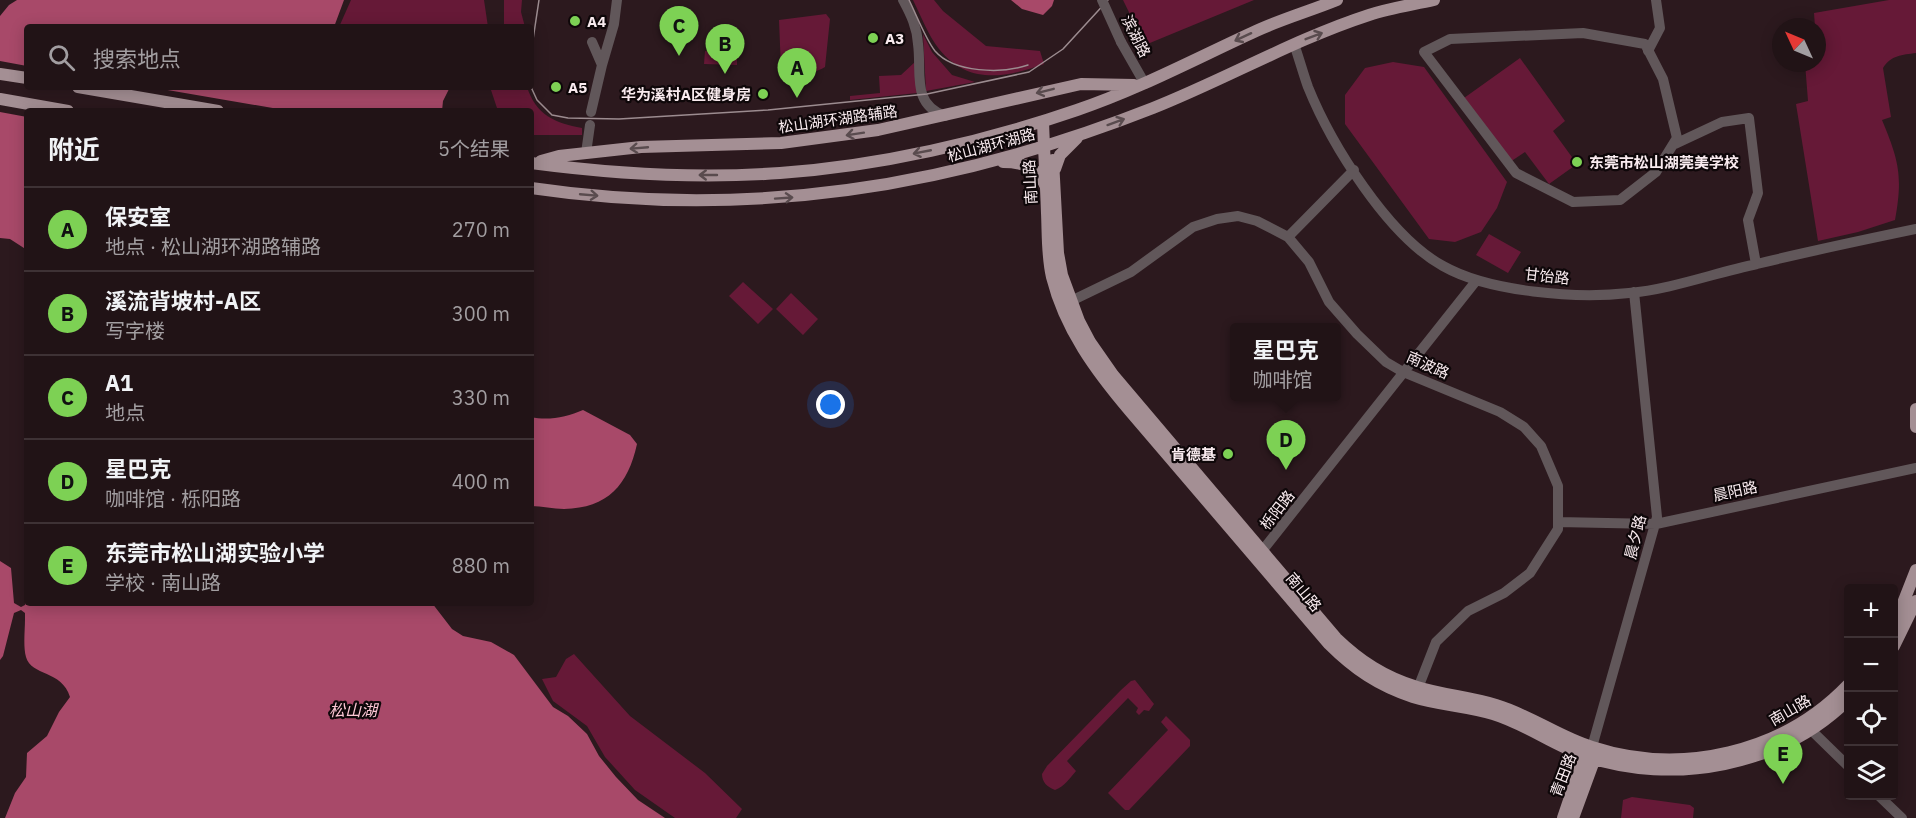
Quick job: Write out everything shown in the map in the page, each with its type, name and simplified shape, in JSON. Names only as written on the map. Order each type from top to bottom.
[{"type":"main road","name":"松山湖环湖路","points":[[534,163],[638,174],[781,173],[920,153],[1043,121],[1145,84],[1258,30],[1337,0]]},
{"type":"main road","name":"松山湖环湖路","points":[[534,188],[640,199],[754,200],[796,197],[875,186],[993,162],[1048,146],[1155,107],[1294,44],[1370,14],[1434,0]]},
{"type":"main road","points":[[0,74],[24,78]]},
{"type":"main road","name":"松山湖环湖路辅路","points":[[534,162],[559,156],[660,146],[781,144],[867,132],[1081,84],[1145,84]]},
{"type":"main road","points":[[96,90],[200,108]]},
{"type":"main road","points":[[0,99],[51,108]]},
{"type":"main road","name":"南山路","points":[[1043,121],[1048,146],[1050,183],[1062,274],[1071,302],[1090,342],[1113,375],[1329,644],[1364,675],[1384,686],[1415,697],[1475,709],[1510,720],[1590,754],[1658,760],[1701,758],[1748,747],[1828,717],[1844,703]]},
{"type":"main road","points":[[993,162],[1029,166],[1050,183],[1060,155],[1085,133]]},
{"type":"main road","name":"南山路","points":[[1050,183],[1048,254],[1052,277],[1070,325],[1082,348],[1111,388],[1336,638],[1356,657],[1388,677],[1418,688],[1478,699],[1513,710],[1590,754]]},
{"type":"main road","points":[[1916,409],[1916,427]]},
{"type":"main road","points":[[1898,615],[1916,570]]},
{"type":"main road","points":[[1897,638],[1916,601]]},
{"type":"main road","name":"南山路","points":[[1808,724],[1844,689]]},
{"type":"main road","name":"青田路","points":[[1563,818],[1590,754]]},
{"type":"main road","name":"青田路","points":[[1573,818],[1590,754]]},
{"type":"street","points":[[591,112],[614,24],[617,0]]},
{"type":"street","points":[[903,0],[914,20],[919,45],[922,95],[926,106],[945,116]]},
{"type":"street","name":"滨湖路","points":[[1102,0],[1121,42],[1145,84]]},
{"type":"street","points":[[1648,51],[1660,28],[1656,0]]},
{"type":"street","points":[[1583,33],[1645,44],[1648,51],[1663,80],[1677,138],[1675,144],[1656,172],[1620,200],[1573,202],[1516,173],[1424,52],[1450,39],[1583,33]]},
{"type":"street","points":[[592,42],[602,65]]},
{"type":"street","name":"甘饴路","points":[[1294,44],[1308,87],[1324,120],[1354,170],[1389,218],[1419,249],[1442,266],[1476,281],[1570,294],[1634,292],[1916,229]]},
{"type":"street","points":[[1675,144],[1722,122],[1749,118],[1758,194],[1748,220],[1756,264]]},
{"type":"street","points":[[586,153],[590,125]]},
{"type":"street","points":[[1288,237],[1354,170]]},
{"type":"street","name":"南波路","points":[[1071,302],[1131,272],[1193,227],[1217,219],[1238,216],[1257,220],[1288,237],[1309,261],[1329,302],[1386,362],[1403,372],[1500,412],[1524,427],[1541,446],[1558,486],[1558,529],[1530,573],[1504,593],[1468,611],[1436,642],[1418,688]]},
{"type":"street","name":"栎阳路","points":[[1259,555],[1476,281]]},
{"type":"street","name":"晨夕路","points":[[1590,754],[1657,517],[1634,292]]},
{"type":"street","name":"晨阳路","points":[[1558,522],[1656,524],[1916,468]]},
{"type":"street","points":[[1808,724],[1844,762]]},
{"type":"street","points":[[1884,800],[1902,818]]},
{"type":"shaded area","points":[[351,0],[484,0],[488,24],[340,24]]},
{"type":"shaded area","points":[[504,0],[522,0],[521,12],[524,24],[504,24]]},
{"type":"shaded area","points":[[913,0],[934,0],[943,11],[986,46],[1040,51],[1044,64],[1001,75],[975,73],[962,68],[950,61],[935,44]]},
{"type":"shaded area","points":[[1123,0],[1254,0],[1145,45]]},
{"type":"shaded area","points":[[1889,0],[1916,0],[1916,53],[1893,58],[1883,68],[1891,117],[1882,120],[1896,158],[1899,180],[1895,220],[1858,232],[1818,241],[1796,104],[1808,101],[1806,72],[1826,72],[1826,18],[1814,18],[1814,13]]},
{"type":"shaded area","points":[[826,14],[830,19],[825,67],[804,74],[783,74],[779,20]]},
{"type":"shaded area","points":[[923,34],[932,52],[952,75],[975,82],[926,91]]},
{"type":"shaded area","points":[[705,51],[737,53],[737,65],[704,64]]},
{"type":"shaded area","points":[[1520,58],[1565,121],[1553,131],[1577,164],[1549,184],[1525,152],[1510,162],[1464,98]]},
{"type":"shaded area","points":[[916,61],[917,93],[850,100],[850,96],[880,93],[879,76],[901,75]]},
{"type":"shaded area","points":[[1393,62],[1424,67],[1507,182],[1497,208],[1481,232],[1455,242],[1429,239],[1345,124],[1345,95],[1365,68]]},
{"type":"shaded area","points":[[491,90],[528,90],[541,111],[555,120],[582,128],[582,135],[534,135],[534,108],[497,108]]},
{"type":"shaded area","points":[[1489,234],[1521,252],[1508,273],[1476,255]]},
{"type":"shaded area","points":[[743,282],[773,309],[758,324],[729,296]]},
{"type":"shaded area","points":[[791,293],[818,319],[803,335],[776,309]]},
{"type":"shaded area","points":[[574,654],[630,716],[705,773],[742,809],[736,818],[675,818],[635,790],[605,757],[587,726],[553,701],[542,679],[556,677],[566,659]]},
{"type":"shaded area","points":[[1135,680],[1154,704],[1149,711],[1144,710],[1139,715],[1136,712],[1138,708],[1128,698],[1067,761],[1076,771],[1067,782],[1055,790],[1047,786],[1042,774],[1047,766],[1121,690]]},
{"type":"shaded area","points":[[1166,716],[1190,740],[1190,746],[1129,810],[1125,810],[1108,793],[1168,730],[1161,722]]},
{"type":"shaded area","points":[[1632,797],[1690,805],[1694,808],[1693,818],[1621,818],[1623,800]]},
{"type":"water","points":[[17,0],[344,0],[335,24],[24,24],[24,90],[448,90],[442,108],[24,108],[24,248],[10,239],[0,238],[0,16],[9,5]]},
{"type":"water","points":[[1011,0],[1054,0],[1052,6],[1043,15],[1022,9]]},
{"type":"water","points":[[583,410],[630,435],[637,444],[633,459],[622,482],[604,499],[579,508],[534,506],[534,417],[544,419],[571,415]]},
{"type":"water","name":"松山湖","points":[[0,561],[11,568],[14,603],[21,607],[434,606],[452,629],[463,636],[491,642],[514,655],[553,707],[568,716],[587,734],[599,756],[616,777],[638,800],[665,818],[5,818],[15,793],[26,777],[27,753],[47,736],[59,712],[70,697],[66,688],[54,677],[29,663],[25,648],[25,613],[21,610],[14,613],[0,660]]},
{"type":"pier","points":[[0,61],[24,65],[24,90],[168,90],[272,108],[24,108],[24,116],[0,112]]},
{"type":"tram line","points":[[534,33],[539,0]]},
{"type":"tram line","points":[[909,0],[928,40],[943,58],[954,64],[979,70],[1005,70],[1028,65]]},
{"type":"tram line","points":[[532,90],[537,100],[552,115],[568,118],[619,119],[768,110],[927,94],[1029,72],[1063,49],[1108,0]]},
{"type":"place","name":"A4","points":[[575,21]]},
{"type":"place","name":"A3","points":[[873,38]]},
{"type":"place","name":"A1","points":[[679,56]]},
{"type":"place","name":"溪流背坡村-A区","points":[[725,74]]},
{"type":"place","name":"A5","points":[[556,87]]},
{"type":"place","name":"华为溪村A区健身房","points":[[763,94]]},
{"type":"place","name":"保安室","points":[[797,98]]},
{"type":"place","name":"东莞市松山湖莞美学校","points":[[1577,162]]},
{"type":"place","name":"肯德基","points":[[1228,454]]},
{"type":"place","name":"星巴克","points":[[1286,470]]},
{"type":"place","name":"东莞市松山湖实验小学","points":[[1783,784]]}]
